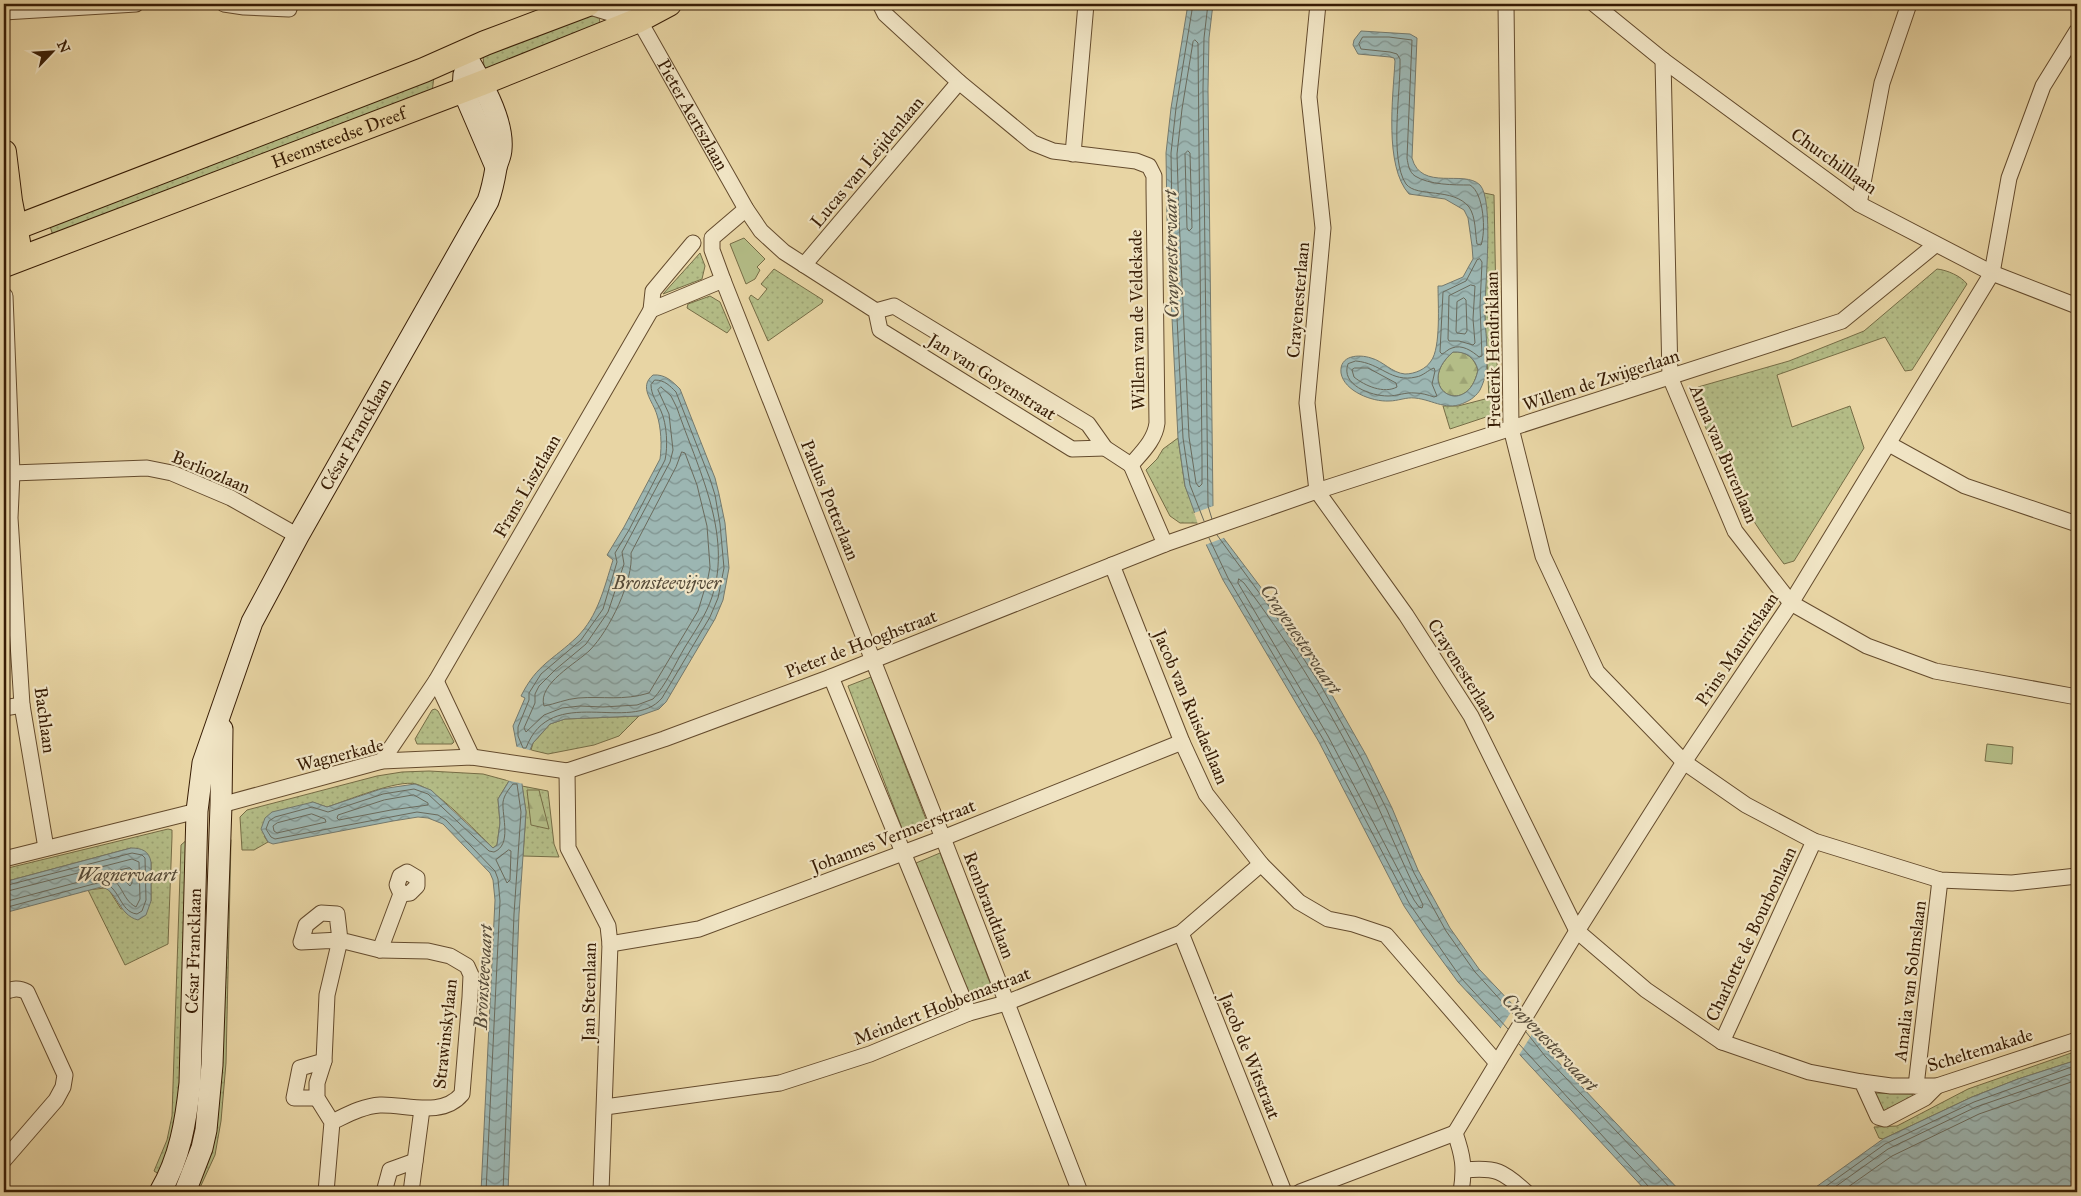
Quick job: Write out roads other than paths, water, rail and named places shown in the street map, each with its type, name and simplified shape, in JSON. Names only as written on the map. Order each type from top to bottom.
[{"type":"main road","name":"Heemsteedse Dreef","points":[[10,230],[587,4]]},
{"type":"main road","name":"Heemsteedse Dreef","points":[[13,262],[473,86],[633,12],[670,4]]},
{"type":"main road","name":"César Francklaan","points":[[160,1192],[177,1153],[185,1122],[190,1083],[197,811],[203,763],[252,622],[298,536],[488,202],[502,149],[498,127],[473,86],[464,53]]},
{"type":"main road","points":[[4,152],[13,262]]},
{"type":"main road","name":"César Francklaan","points":[[186,1192],[202,1148],[206,1130],[212,1065],[221,805],[222,707]]},
{"type":"street","points":[[4,12],[136,4]]},
{"type":"street","points":[[224,4],[289,9],[290,4]]},
{"type":"street","points":[[587,4],[633,12]]},
{"type":"street","points":[[880,4],[885,14],[959,82],[1033,143],[1053,151],[1073,154],[1086,4]]},
{"type":"street","name":"Crayenesterlaan","points":[[1318,4],[1309,97],[1323,228],[1307,404],[1317,492],[1406,615],[1472,716],[1577,931],[1646,990],[1722,1042],[1809,1072],[1862,1082]]},
{"type":"street","name":"Frederik Hendriklaan","points":[[1506,4],[1511,428],[1543,556],[1596,672],[1684,762],[1746,805],[1814,841],[1940,880],[2012,883],[2077,876]]},
{"type":"street","name":"Churchilllaan","points":[[1594,4],[1663,60],[1859,204],[1992,273],[2077,306]]},
{"type":"street","points":[[1859,204],[1882,83],[1909,4]]},
{"type":"street","name":"Pieter Aertszlaan","points":[[633,12],[746,209],[761,231],[784,252],[872,309]]},
{"type":"street","points":[[1992,273],[2009,178],[2043,86],[2077,30]]},
{"type":"street","name":"Anna van Burenlaan","points":[[1663,60],[1670,377],[1735,531],[1791,603],[1867,646],[1936,671],[2077,697]]},
{"type":"street","name":"Lucas van Leijdenlaan","points":[[804,265],[959,82]]},
{"type":"street","name":"Willem van de Veldekade","points":[[1073,154],[1136,161],[1149,166],[1154,176],[1157,423],[1156,432],[1151,442],[1131,466]]},
{"type":"street","name":"Paulus Potterlaan","points":[[746,209],[712,238],[712,250],[873,659]]},
{"type":"street","name":"Frans Lisztlaan","points":[[382,761],[436,681],[650,310],[653,291],[693,243]]},
{"type":"street","name":"Willem de Zwijgerlaan","points":[[1200,532],[1511,428],[1842,321],[1936,245]]},
{"type":"street","name":"Prins Mauritslaan","points":[[1455,1133],[1577,931],[1684,762],[1791,603],[1992,273]]},
{"type":"street","points":[[650,310],[723,280]]},
{"type":"street","name":"Bachlaan","points":[[5,296],[12,474],[7,519],[22,704],[46,848]]},
{"type":"street","name":"Jan van Goyenstraat","points":[[1105,448],[1072,449],[880,330],[872,309],[894,306],[1088,424],[1105,448],[1131,466]]},
{"type":"street","points":[[1889,444],[1965,486],[2077,524]]},
{"type":"street","points":[[1131,466],[1165,544]]},
{"type":"street","name":"Berliozlaan","points":[[12,474],[147,468],[172,473],[231,498],[298,536]]},
{"type":"street","name":"Pieter de Hooghstraat","points":[[530,766],[567,771],[664,739],[831,677],[1165,544],[1200,532]]},
{"type":"street","name":"Jacob van Ruisdaellaan","points":[[1112,565],[1182,742],[1206,794],[1261,864],[1299,902],[1328,919],[1354,924],[1386,935],[1497,1063]]},
{"type":"street","name":"Rembrandtlaan","points":[[873,659],[1080,1192]]},
{"type":"street","points":[[831,677],[969,1014]]},
{"type":"street","points":[[436,681],[472,757]]},
{"type":"street","points":[[4,708],[22,704]]},
{"type":"street","name":"Johannes Vermeerstraat","points":[[610,944],[699,929],[943,838],[1182,742]]},
{"type":"street","name":"Wagnerkade","points":[[221,805],[382,761],[472,757],[530,766]]},
{"type":"street","name":"Jan Steenlaan","points":[[567,771],[568,848],[608,926],[610,944],[601,1192]]},
{"type":"street","points":[[4,859],[197,811]]},
{"type":"street","name":"Charlotte de Bourbonlaan","points":[[1722,1042],[1814,841]]},
{"type":"street","name":"Meindert Hobbemastraat","points":[[605,1107],[780,1083],[870,1054],[969,1014],[1006,1003],[1181,933],[1261,864]]},
{"type":"street","name":"Amalia van Solmslaan","points":[[1916,1086],[1940,880]]},
{"type":"street","points":[[380,950],[401,894]]},
{"type":"street","name":"Jacob de Witstraat","points":[[1181,933],[1284,1192]]},
{"type":"street","name":"Strawinskylaan","points":[[317,1098],[317,1083],[324,1061],[327,995],[340,940],[380,950],[428,951],[450,956],[467,966],[471,974],[462,1094],[455,1102],[422,1109],[380,1105],[366,1108],[332,1122]]},
{"type":"street","points":[[4,992],[14,988],[27,992],[65,1075],[63,1087],[56,1100],[4,1160]]},
{"type":"street","name":"Scheltemakade","points":[[1862,1082],[1936,1086],[2077,1040]]},
{"type":"street","points":[[324,1061],[300,1068],[294,1098],[317,1098],[332,1122],[326,1192]]},
{"type":"street","points":[[1862,1082],[1878,1117],[1885,1119],[1925,1098],[1936,1086]]},
{"type":"street","name":"Strawinskylaan","points":[[411,1192],[422,1109]]},
{"type":"street","points":[[1300,1192],[1455,1133],[1463,1156],[1462,1192]]},
{"type":"street","points":[[384,1192],[390,1170],[415,1161]]},
{"type":"street","points":[[1464,1170],[1488,1168],[1510,1177],[1526,1192]]},
{"type":"water","name":"Crayenestervaart","points":[[1188,4],[1213,4],[1209,38],[1208,89],[1213,507],[1222,536],[1278,610],[1324,681],[1366,755],[1392,808],[1418,870],[1450,928],[1479,969],[1514,1006],[1549,1052],[1681,1192],[1647,1192],[1521,1056],[1500,1027],[1458,982],[1424,936],[1404,906],[1319,742],[1223,580],[1205,542],[1185,486],[1178,438],[1167,218],[1166,153],[1171,108]]},
{"type":"water","points":[[1361,31],[1410,34],[1417,38],[1412,158],[1417,168],[1424,174],[1433,177],[1473,181],[1480,185],[1484,194],[1488,224],[1485,308],[1486,370],[1479,392],[1470,400],[1459,405],[1447,406],[1415,398],[1389,401],[1375,400],[1353,390],[1347,385],[1341,373],[1343,362],[1356,356],[1375,360],[1396,372],[1405,374],[1423,369],[1431,361],[1436,346],[1438,286],[1463,277],[1473,259],[1468,218],[1464,210],[1445,199],[1409,194],[1401,182],[1393,149],[1394,58],[1358,54],[1353,45],[1354,40]],"holes":[[[1453,352],[1469,356],[1475,362],[1478,370],[1472,385],[1464,394],[1454,396],[1446,393],[1440,387],[1438,377],[1442,365]]]},
{"type":"water","name":"Bronsteevijver","points":[[653,375],[665,377],[680,389],[715,478],[725,523],[729,568],[723,600],[715,619],[666,702],[659,709],[639,716],[565,719],[550,724],[533,743],[530,750],[522,784],[526,812],[519,914],[508,1192],[481,1192],[495,900],[493,880],[490,873],[443,824],[428,818],[418,817],[393,821],[273,844],[268,842],[261,829],[265,818],[272,812],[313,802],[327,807],[381,789],[415,784],[431,790],[493,848],[497,845],[500,823],[498,799],[509,781],[517,747],[513,726],[525,698],[521,696],[539,669],[577,637],[590,620],[600,601],[613,560],[607,555],[660,459],[659,425],[647,389],[647,384]]},
{"type":"water","name":"Wagnervaart","points":[[131,848],[144,851],[149,855],[151,862],[151,901],[146,915],[138,920],[126,913],[111,892],[101,887],[4,913],[4,882]]},
{"type":"water","points":[[2077,1060],[2077,1192],[1809,1192],[1883,1139],[1972,1097],[2018,1079]]},
{"type":"water label","name":"Bronsteevaart","points":[[483,977]]}]
